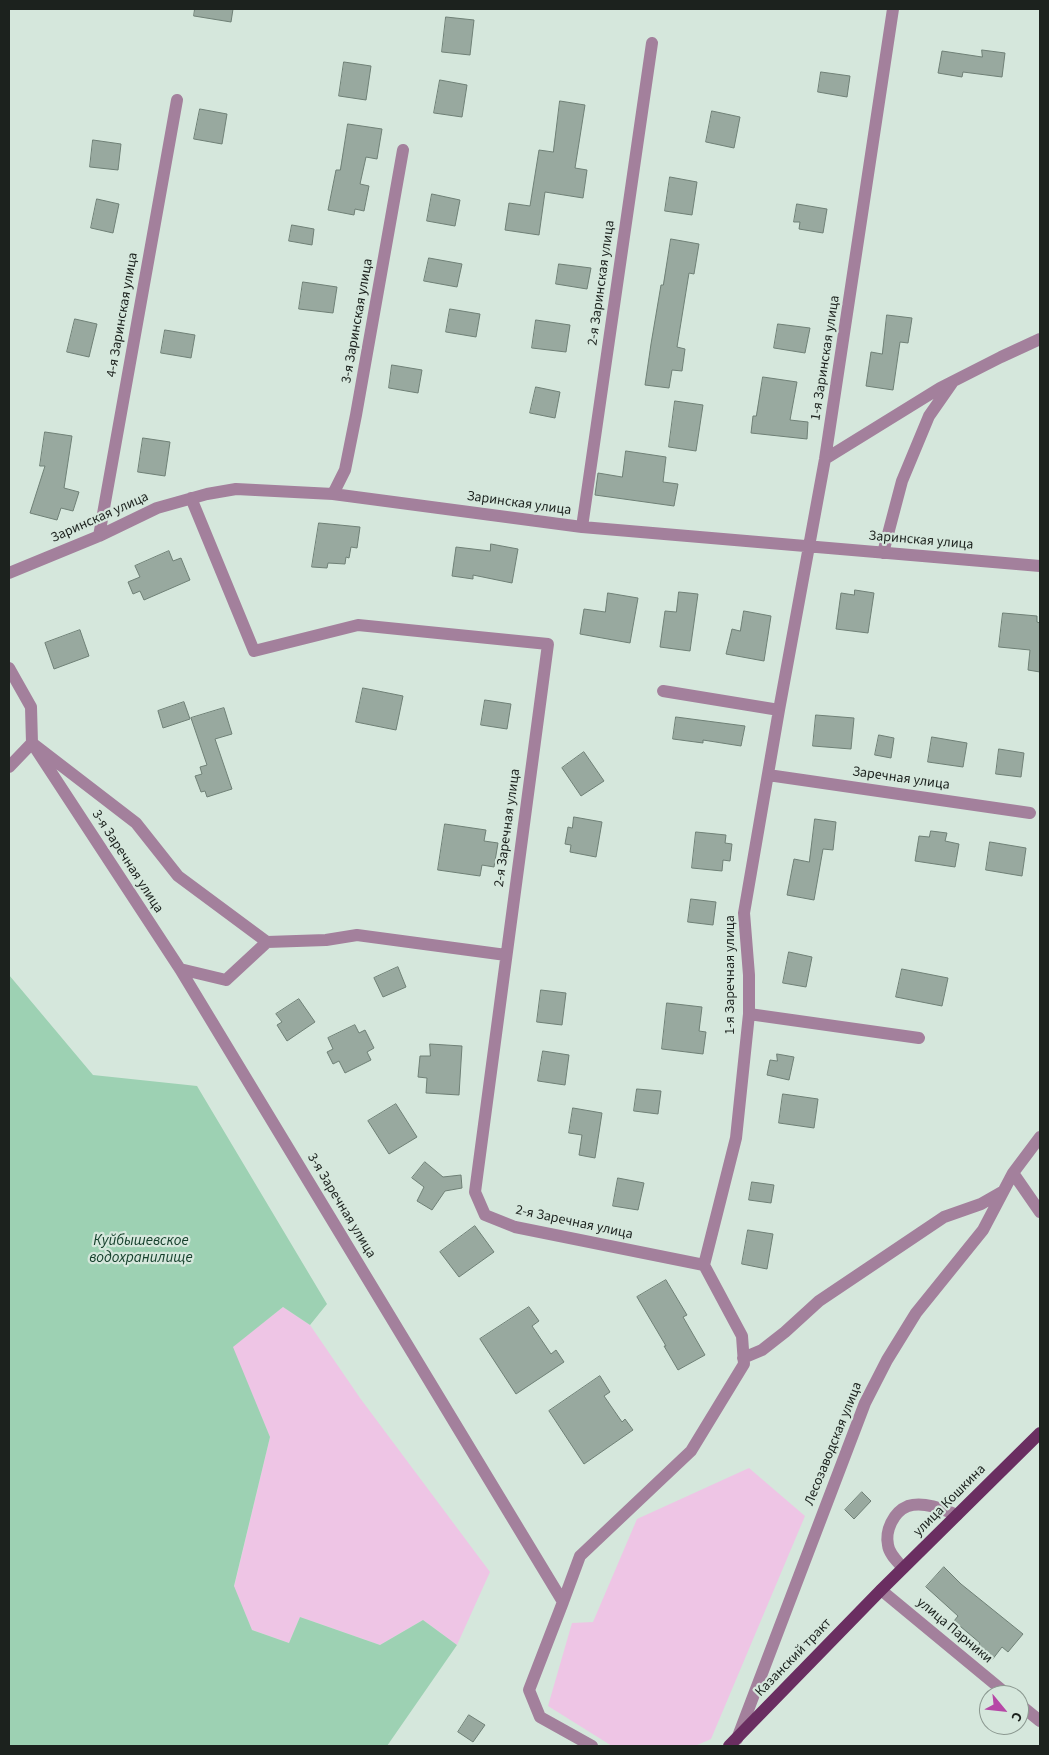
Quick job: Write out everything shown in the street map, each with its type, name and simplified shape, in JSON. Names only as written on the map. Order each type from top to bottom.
[{"type":"main road","name":"улица Кошкина","points":[[881,1590],[1040,1433]]},
{"type":"main road","name":"Казанский тракт","points":[[733,1742],[881,1590]]},
{"type":"street","name":"1-я Заринская улица","points":[[779,710],[825,459],[893,9]]},
{"type":"street","name":"2-я Заринская улица","points":[[582,527],[652,43]]},
{"type":"street","name":"4-я Заринская улица","points":[[99,536],[177,100]]},
{"type":"street","name":"3-я Заринская улица","points":[[333,494],[345,470],[403,150]]},
{"type":"street","points":[[825,459],[940,388],[1040,339]]},
{"type":"street","points":[[883,552],[902,481],[929,416],[954,381]]},
{"type":"street","name":"Заринская улица","points":[[9,573],[99,536],[157,508],[207,494],[236,489],[333,494],[582,527],[1040,566]]},
{"type":"street","name":"2-я Заречная улица","points":[[191,498],[254,651],[358,624],[548,644],[475,1192],[485,1215],[515,1227],[704,1265]]},
{"type":"street","points":[[9,668],[31,707],[32,743],[9,767]]},
{"type":"street","points":[[663,691],[779,710]]},
{"type":"street","name":"1-я Заречная улица","points":[[704,1265],[736,1138],[749,1014],[744,913],[779,710]]},
{"type":"street","points":[[32,743],[136,823],[178,876],[266,942],[326,940],[357,936],[506,955]]},
{"type":"street","name":"3-я Заречная улица","points":[[32,743],[180,969],[563,1602]]},
{"type":"street","name":"Заречная улица","points":[[768,775],[1030,812]]},
{"type":"street","points":[[180,969],[226,980],[266,942]]},
{"type":"street","points":[[749,1014],[919,1038]]},
{"type":"street","name":"Лесозаводская улица","points":[[733,1742],[865,1402],[916,1313],[983,1230],[1013,1174],[1040,1137]]},
{"type":"street","points":[[1013,1174],[1040,1212]]},
{"type":"street","points":[[743,1358],[762,1350],[819,1301],[944,1217],[981,1204],[1002,1192]]},
{"type":"street","points":[[592,1746],[540,1717],[529,1690],[580,1556],[691,1451],[744,1364],[742,1336],[704,1265]]},
{"type":"street","points":[[904,1568],[888,1547],[888,1531],[895,1515],[908,1506],[925,1505],[957,1515]]},
{"type":"street","name":"улица Парники","points":[[881,1590],[996,1685]]},
{"type":"street","points":[[1029,1712],[1040,1721]]},
{"type":"shaded area","points":[[283,1307],[310,1325],[360,1398],[490,1572],[457,1645],[423,1620],[380,1645],[300,1617],[289,1643],[252,1630],[234,1587],[270,1437],[232,1347]]},
{"type":"shaded area","points":[[749,1468],[805,1516],[711,1739],[695,1746],[612,1746],[548,1706],[572,1623],[593,1622],[637,1519]]},
{"type":"water","name":"Куйбышевское водохранилище","points":[[9,975],[93,1075],[197,1086],[327,1304],[310,1325],[283,1307],[233,1347],[270,1437],[234,1586],[252,1630],[289,1643],[300,1617],[380,1645],[423,1620],[457,1645],[387,1746],[9,1746]]},
{"type":"building","points":[[195,9],[233,9],[231,22],[194,16]]},
{"type":"building","points":[[446,17],[474,20],[470,55],[442,52]]},
{"type":"building","points":[[982,50],[1005,53],[1002,77],[963,72],[962,77],[938,73],[942,51],[982,57]]},
{"type":"building","points":[[344,62],[371,66],[366,100],[339,96]]},
{"type":"building","points":[[821,72],[850,76],[847,97],[818,92]]},
{"type":"building","points":[[440,80],[467,85],[462,117],[434,113]]},
{"type":"building","points":[[560,101],[585,105],[575,168],[587,170],[583,198],[545,192],[539,235],[505,230],[509,203],[530,206],[539,150],[553,152]]},
{"type":"building","points":[[200,109],[227,114],[222,144],[194,139]]},
{"type":"building","points":[[712,111],[740,117],[734,148],[706,142]]},
{"type":"building","points":[[348,124],[382,129],[377,159],[366,157],[360,184],[369,186],[364,211],[355,209],[354,215],[328,210],[336,170],[340,170]]},
{"type":"building","points":[[93,140],[121,144],[118,170],[90,167]]},
{"type":"building","points":[[670,177],[697,182],[692,215],[665,211]]},
{"type":"building","points":[[432,194],[460,200],[455,226],[427,221]]},
{"type":"building","points":[[97,199],[119,204],[113,233],[91,228]]},
{"type":"building","points":[[797,204],[827,209],[823,233],[799,229],[800,222],[794,222]]},
{"type":"building","points":[[292,225],[314,229],[312,245],[289,241]]},
{"type":"building","points":[[671,239],[699,244],[694,274],[689,273],[677,347],[685,349],[682,371],[672,370],[669,388],[645,385],[661,285],[663,285]]},
{"type":"building","points":[[429,258],[462,264],[457,287],[424,281]]},
{"type":"building","points":[[559,264],[591,268],[587,289],[556,284]]},
{"type":"building","points":[[303,282],[337,287],[333,313],[299,309]]},
{"type":"building","points":[[450,309],[480,314],[476,337],[446,332]]},
{"type":"building","points":[[887,315],[912,318],[908,343],[900,342],[893,390],[866,386],[871,352],[882,354]]},
{"type":"building","points":[[75,319],[97,324],[89,357],[67,352]]},
{"type":"building","points":[[536,320],[570,325],[566,352],[532,348]]},
{"type":"building","points":[[778,324],[810,328],[805,353],[774,348]]},
{"type":"building","points":[[165,330],[195,335],[191,358],[161,353]]},
{"type":"building","points":[[392,365],[422,370],[418,393],[389,388]]},
{"type":"building","points":[[763,377],[797,382],[790,420],[808,422],[807,439],[751,433],[753,416],[756,416]]},
{"type":"building","points":[[536,387],[560,392],[555,418],[530,413]]},
{"type":"building","points":[[675,401],[703,405],[696,451],[669,447]]},
{"type":"building","points":[[45,432],[72,436],[64,488],[79,492],[73,511],[61,508],[57,520],[30,513],[45,466],[40,466]]},
{"type":"building","points":[[143,438],[170,442],[165,476],[138,472]]},
{"type":"building","points":[[626,451],[666,457],[663,482],[678,484],[674,506],[595,495],[598,473],[622,477]]},
{"type":"building","points":[[319,523],[360,527],[357,548],[351,547],[349,558],[346,557],[345,564],[328,563],[327,568],[312,567]]},
{"type":"building","points":[[491,544],[518,549],[512,583],[473,575],[473,579],[452,576],[456,547],[490,551]]},
{"type":"building","points":[[169,551],[173,561],[181,558],[190,580],[144,600],[140,591],[133,594],[128,582],[140,577],[135,566]]},
{"type":"building","points":[[855,590],[874,593],[868,633],[836,629],[841,593],[854,595]]},
{"type":"building","points":[[679,592],[698,594],[690,651],[660,647],[665,611],[676,612]]},
{"type":"building","points":[[608,593],[638,598],[630,643],[580,634],[584,609],[605,612]]},
{"type":"building","points":[[744,611],[771,616],[764,661],[726,654],[732,629],[740,631]]},
{"type":"building","points":[[1003,613],[1037,616],[1037,622],[1040,623],[1040,672],[1028,670],[1030,650],[999,647]]},
{"type":"building","points":[[80,630],[89,656],[54,669],[45,643]]},
{"type":"building","points":[[363,688],[403,696],[396,730],[356,722]]},
{"type":"building","points":[[485,700],[511,704],[507,729],[481,725]]},
{"type":"building","points":[[184,702],[190,719],[163,728],[158,711]]},
{"type":"building","points":[[224,708],[232,734],[215,739],[232,789],[207,797],[205,791],[201,792],[195,776],[202,774],[200,767],[207,765],[191,718]]},
{"type":"building","points":[[816,715],[854,718],[851,749],[813,746]]},
{"type":"building","points":[[676,717],[745,726],[741,746],[703,740],[703,743],[673,739]]},
{"type":"building","points":[[879,735],[894,738],[891,758],[875,755]]},
{"type":"building","points":[[932,737],[967,743],[963,767],[928,762]]},
{"type":"building","points":[[999,749],[1024,753],[1021,777],[996,774]]},
{"type":"building","points":[[584,752],[604,781],[581,796],[562,768]]},
{"type":"building","points":[[574,817],[602,822],[596,857],[570,852],[571,845],[565,844],[568,827],[572,828]]},
{"type":"building","points":[[815,819],[836,822],[833,850],[823,849],[814,900],[787,895],[794,859],[809,862]]},
{"type":"building","points":[[445,824],[486,830],[484,841],[498,843],[494,867],[482,865],[480,876],[438,870]]},
{"type":"building","points":[[931,831],[947,833],[945,841],[959,844],[955,867],[915,861],[919,836],[929,837]]},
{"type":"building","points":[[696,832],[726,835],[725,843],[732,844],[730,861],[723,860],[722,871],[692,868]]},
{"type":"building","points":[[990,842],[1026,848],[1022,876],[986,870]]},
{"type":"building","points":[[691,899],[716,902],[713,925],[688,922]]},
{"type":"building","points":[[789,952],[812,957],[806,987],[783,983]]},
{"type":"building","points":[[398,967],[406,987],[383,997],[374,978]]},
{"type":"building","points":[[902,969],[948,978],[942,1006],[896,997]]},
{"type":"building","points":[[541,990],[566,993],[562,1025],[537,1022]]},
{"type":"building","points":[[299,999],[315,1022],[287,1041],[277,1025],[282,1022],[276,1014]]},
{"type":"building","points":[[667,1003],[702,1007],[699,1031],[706,1032],[703,1054],[662,1049]]},
{"type":"building","points":[[355,1025],[359,1033],[365,1030],[374,1048],[367,1052],[371,1060],[345,1073],[339,1061],[333,1064],[327,1052],[333,1049],[328,1038]]},
{"type":"building","points":[[430,1044],[462,1046],[459,1095],[426,1093],[427,1078],[418,1077],[420,1056],[430,1056]]},
{"type":"building","points":[[543,1051],[569,1055],[565,1085],[538,1081]]},
{"type":"building","points":[[777,1054],[794,1057],[789,1080],[767,1075],[770,1060],[777,1061]]},
{"type":"building","points":[[637,1089],[661,1091],[658,1114],[634,1111]]},
{"type":"building","points":[[783,1094],[818,1099],[814,1128],[779,1123]]},
{"type":"building","points":[[396,1104],[417,1137],[389,1154],[368,1121]]},
{"type":"building","points":[[573,1108],[602,1113],[595,1158],[579,1155],[582,1135],[569,1133]]},
{"type":"building","points":[[425,1162],[443,1177],[461,1175],[462,1188],[445,1191],[432,1210],[417,1201],[424,1187],[412,1178]]},
{"type":"building","points":[[618,1178],[644,1183],[638,1210],[613,1206]]},
{"type":"building","points":[[752,1182],[774,1185],[771,1203],[749,1200]]},
{"type":"building","points":[[475,1226],[494,1252],[459,1277],[440,1252]]},
{"type":"building","points":[[748,1230],[773,1234],[767,1269],[742,1264]]},
{"type":"building","points":[[666,1280],[687,1315],[683,1317],[705,1355],[678,1370],[637,1297]]},
{"type":"building","points":[[529,1307],[539,1321],[532,1326],[551,1354],[556,1350],[564,1362],[516,1394],[480,1339]]},
{"type":"building","points":[[600,1376],[610,1392],[604,1396],[622,1422],[625,1419],[633,1430],[584,1464],[549,1411]]},
{"type":"building","points":[[862,1492],[871,1501],[854,1519],[845,1510]]},
{"type":"building","points":[[944,1567],[961,1584],[1023,1634],[1008,1652],[1002,1647],[992,1660],[977,1647],[980,1643],[954,1621],[958,1616],[926,1587]]},
{"type":"building","points":[[469,1715],[485,1725],[473,1742],[458,1732]]}]
